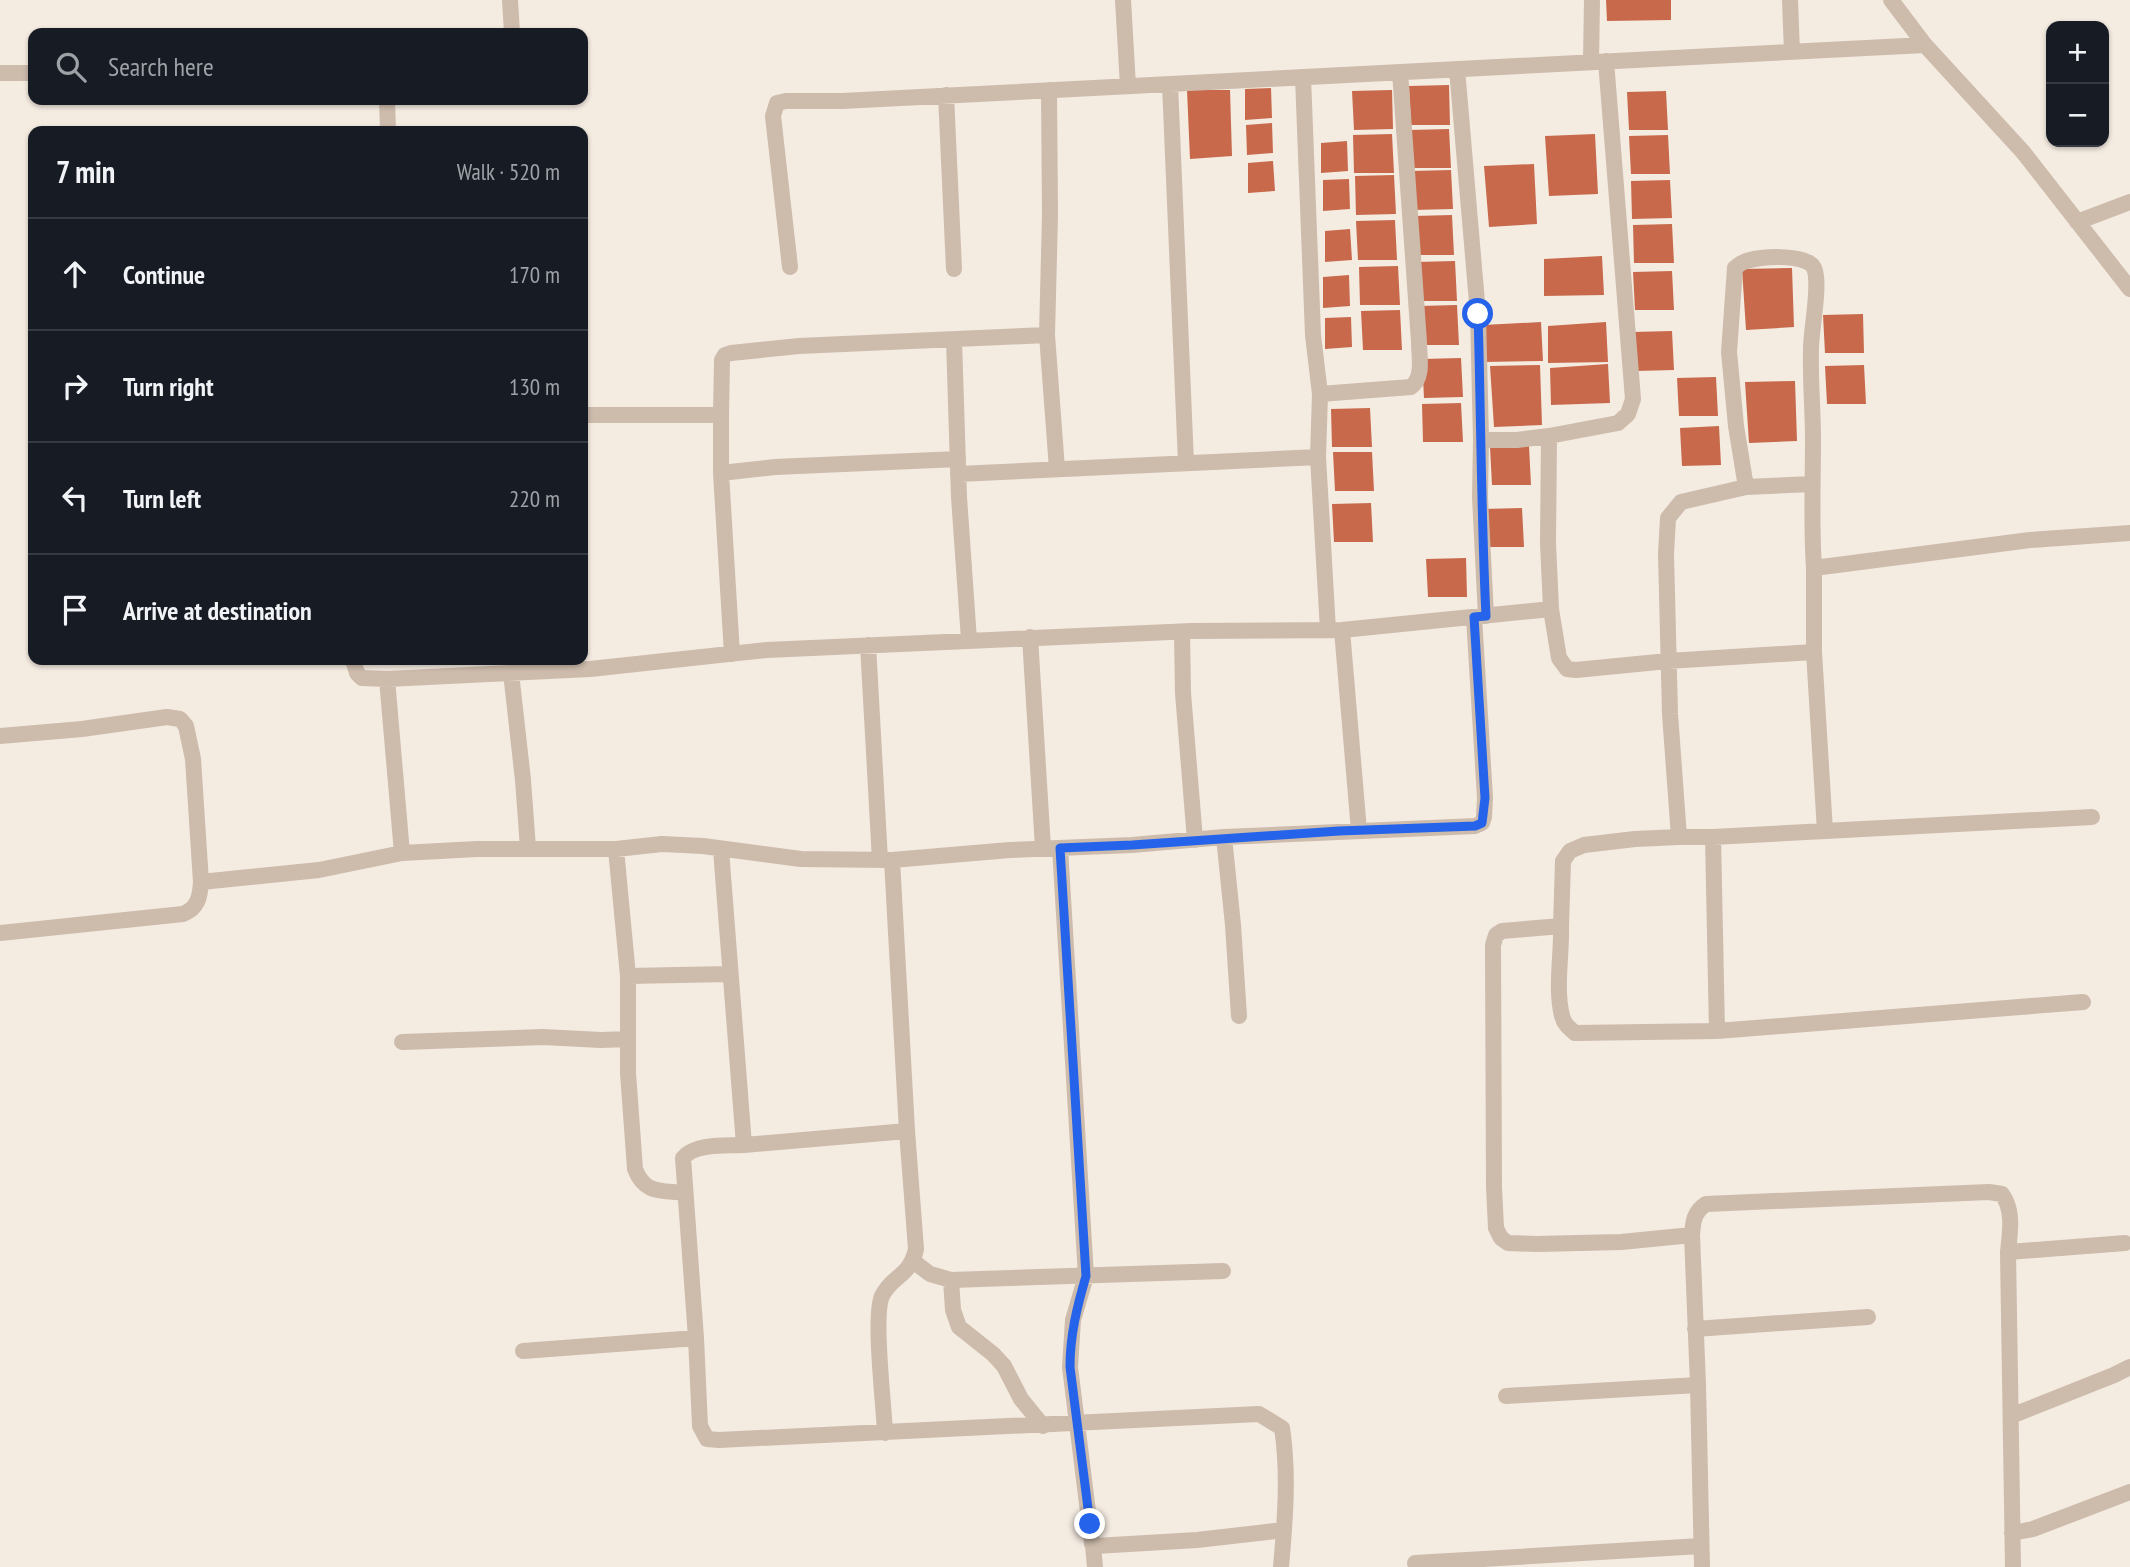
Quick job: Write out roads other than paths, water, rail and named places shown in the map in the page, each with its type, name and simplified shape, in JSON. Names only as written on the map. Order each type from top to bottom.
[{"type":"street","points":[[510,0],[512,28]]},
{"type":"street","points":[[1123,0],[1128,86]]},
{"type":"street","points":[[1481,440],[1517,440],[1618,423],[1628,414],[1633,399],[1592,0]]},
{"type":"street","points":[[1790,0],[1792,52]]},
{"type":"street","points":[[1891,0],[1925,45],[2023,152],[2130,289]]},
{"type":"street","points":[[790,267],[773,116],[777,103],[1925,45]]},
{"type":"street","points":[[201,882],[319,870],[402,853],[528,848],[616,849],[662,844],[703,846],[801,859],[886,860],[1043,848],[1475,826],[1482,823],[1485,798],[1480,617],[1481,440],[1478,314],[1457,69]]},
{"type":"street","points":[[1320,394],[1411,387],[1419,376],[1419,342],[1400,72]]},
{"type":"street","points":[[0,73],[28,73]]},
{"type":"street","points":[[1303,77],[1313,335],[1320,394],[1318,457],[1359,831]]},
{"type":"street","points":[[1170,84],[1186,463]]},
{"type":"street","points":[[1049,90],[1047,335],[1057,469]]},
{"type":"street","points":[[946,95],[954,269]]},
{"type":"street","points":[[387,105],[388,126]]},
{"type":"street","points":[[2077,222],[2130,202]]},
{"type":"street","points":[[1745,487],[1729,352],[1735,268],[1744,261],[1785,257],[1805,259],[1814,268],[1816,289],[1810,379],[1811,532],[1814,652],[1825,831]]},
{"type":"street","points":[[732,654],[721,473],[722,360],[725,355],[799,346],[1047,335]]},
{"type":"street","points":[[954,340],[958,466],[969,640]]},
{"type":"street","points":[[588,415],[721,415]]},
{"type":"street","points":[[1549,436],[1548,543],[1551,609],[1559,658],[1567,669],[1814,652]]},
{"type":"street","points":[[721,473],[775,467],[958,466],[1057,469],[1318,457]]},
{"type":"street","points":[[1679,837],[1668,661],[1668,518],[1681,502],[1745,487],[1812,484]]},
{"type":"street","points":[[1814,568],[2030,540],[2130,533]]},
{"type":"street","points":[[354,665],[356,673],[362,678],[387,679],[590,669],[732,654],[868,645],[1182,632],[1335,630],[1551,609]]},
{"type":"street","points":[[1182,632],[1183,693],[1195,840]]},
{"type":"street","points":[[1030,637],[1043,848]]},
{"type":"street","points":[[868,645],[916,1249],[914,1261],[889,1285],[881,1298],[878,1317],[886,1433]]},
{"type":"street","points":[[511,673],[528,848]]},
{"type":"street","points":[[387,679],[402,853]]},
{"type":"street","points":[[0,736],[82,729],[167,717],[180,719],[186,726],[193,759],[201,882],[197,903],[191,911],[183,914],[0,933]]},
{"type":"street","points":[[2083,1002],[1717,1031],[1575,1033],[1567,1027],[1562,1018],[1560,994],[1563,862],[1570,851],[1584,845],[1635,839],[2092,817]]},
{"type":"street","points":[[1713,837],[1717,1031]]},
{"type":"street","points":[[1224,838],[1239,1016]]},
{"type":"street","points":[[1060,848],[1086,1276],[1073,1320],[1070,1367],[1094,1567]]},
{"type":"street","points":[[616,849],[628,976],[628,1073],[635,1169],[640,1182],[651,1189],[685,1192]]},
{"type":"street","points":[[721,850],[744,1145]]},
{"type":"street","points":[[1561,926],[1502,931],[1496,936],[1493,945],[1496,1228],[1501,1238],[1508,1243],[1621,1241],[1692,1235]]},
{"type":"street","points":[[628,976],[730,974]]},
{"type":"street","points":[[402,1042],[544,1037],[628,1039]]},
{"type":"street","points":[[907,1131],[712,1147],[688,1152],[682,1158],[700,1426],[706,1439],[1042,1426],[1259,1414],[1282,1428],[1285,1449],[1281,1567]]},
{"type":"street","points":[[1702,1567],[1692,1235],[1693,1219],[1698,1209],[1706,1204],[1989,1192],[2003,1194],[2011,1216],[2008,1252],[2013,1567]]},
{"type":"street","points":[[2008,1252],[2125,1242]]},
{"type":"street","points":[[914,1261],[930,1275],[951,1280],[1223,1271]]},
{"type":"street","points":[[951,1280],[953,1310],[960,1327],[993,1354],[1003,1366],[1021,1399],[1042,1426]]},
{"type":"street","points":[[1695,1329],[1868,1317]]},
{"type":"street","points":[[523,1350],[696,1338]]},
{"type":"street","points":[[2011,1416],[2130,1367]]},
{"type":"street","points":[[1506,1396],[1698,1385]]},
{"type":"street","points":[[2012,1533],[2033,1529],[2130,1492]]},
{"type":"street","points":[[1093,1546],[1197,1540],[1284,1530]]},
{"type":"street","points":[[1415,1563],[1701,1546]]}]
